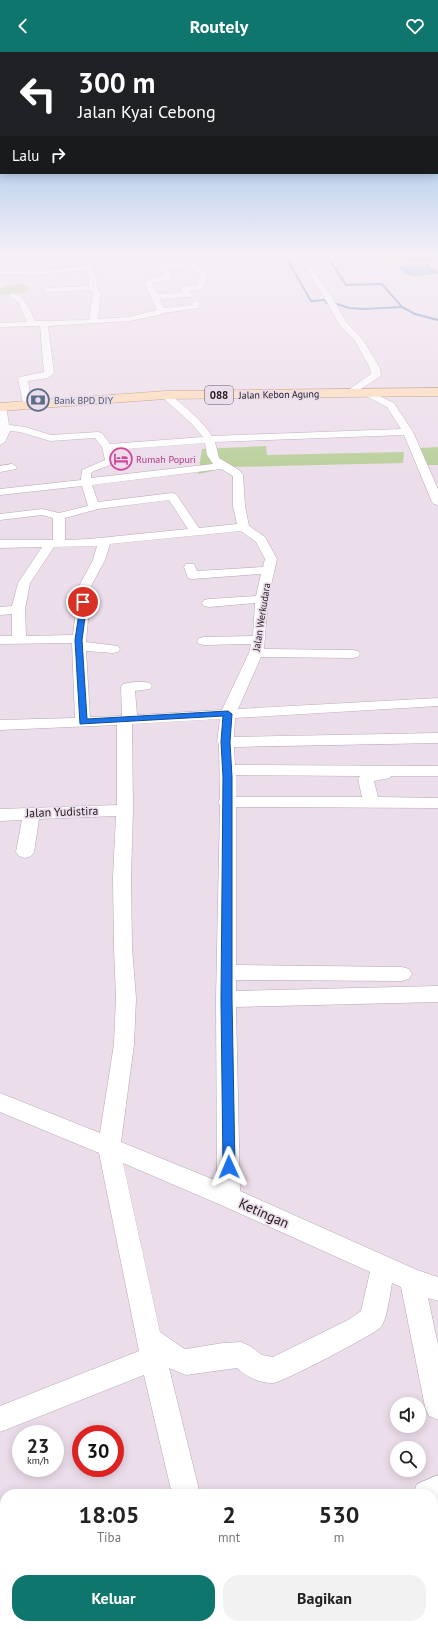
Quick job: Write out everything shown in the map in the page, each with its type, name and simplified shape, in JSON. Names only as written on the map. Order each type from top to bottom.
[{"type":"main road","name":"Jalan Kebon Agung","points":[[1,406],[165,395],[438,392]]},
{"type":"street","points":[[27,405],[23,379],[45,376],[49,373],[44,328]]},
{"type":"street","points":[[347,328],[359,340],[375,368],[376,375],[349,393]]},
{"type":"street","points":[[367,393],[391,405],[408,432],[438,502]]},
{"type":"street","points":[[165,395],[202,428],[209,440],[213,457],[221,466]]},
{"type":"street","points":[[0,442],[5,427],[1,415],[1,406]]},
{"type":"street","points":[[5,427],[21,429],[50,438],[98,435],[107,447],[110,460],[106,464],[88,470],[86,483],[94,506]]},
{"type":"street","points":[[107,447],[280,435],[408,432]]},
{"type":"street","points":[[0,492],[221,466],[233,470],[238,475],[239,506],[242,527],[105,541],[55,544],[0,544]]},
{"type":"street","points":[[0,469],[12,468]]},
{"type":"street","points":[[0,517],[42,512],[59,516],[86,511],[94,506],[172,496],[196,532]]},
{"type":"street","points":[[19,639],[18,609],[26,578],[55,544],[59,516]]},
{"type":"street","name":"Jalan Werkudara","points":[[228,714],[258,646],[262,599],[271,559],[261,540],[242,527]]},
{"type":"street","points":[[83,722],[79,643],[85,586],[99,560],[105,541]]},
{"type":"street","points":[[190,567],[192,575],[269,570]]},
{"type":"street","points":[[208,603],[262,599]]},
{"type":"street","points":[[0,611],[18,609]]},
{"type":"street","points":[[1,644],[19,639],[79,643],[112,649]]},
{"type":"street","points":[[204,641],[353,654]]},
{"type":"street","points":[[145,686],[128,687],[122,877],[123,948],[126,998],[124,1044],[109,1149],[151,1349],[185,1489]]},
{"type":"street","points":[[0,725],[127,720],[438,702]]},
{"type":"street","points":[[228,714],[226,742],[226,999],[229,1197]]},
{"type":"street","points":[[226,742],[438,738]]},
{"type":"street","points":[[227,770],[438,771]]},
{"type":"street","points":[[371,803],[366,779],[368,776],[438,774]]},
{"type":"street","points":[[226,802],[438,803]]},
{"type":"street","name":"Jalan Yudistira","points":[[0,815],[125,810]]},
{"type":"street","points":[[25,852],[32,813]]},
{"type":"street","points":[[226,972],[402,974]]},
{"type":"street","points":[[226,999],[438,994]]},
{"type":"street","name":"Ketingan","points":[[0,1102],[109,1149],[229,1197],[412,1280],[438,1289]]},
{"type":"street","points":[[0,1419],[151,1349],[186,1362],[241,1355],[256,1367],[274,1370],[357,1329],[372,1318],[384,1266]]},
{"type":"street","points":[[412,1280],[438,1407]]},
{"type":"green space","points":[[266,446],[267,455],[404,452],[403,463],[231,467],[198,474],[202,449]]},
{"type":"green space","points":[[438,447],[438,465],[423,465],[418,448]]},
{"type":"place","name":"Bank BPD DIY","points":[[38,400]]},
{"type":"place","name":"Rumah Popuri","points":[[121,459]]},
{"type":"route","points":[[83,602],[79,640],[83,722],[228,714],[226,742],[228,777],[226,802],[226,999],[229,1167]]}]
